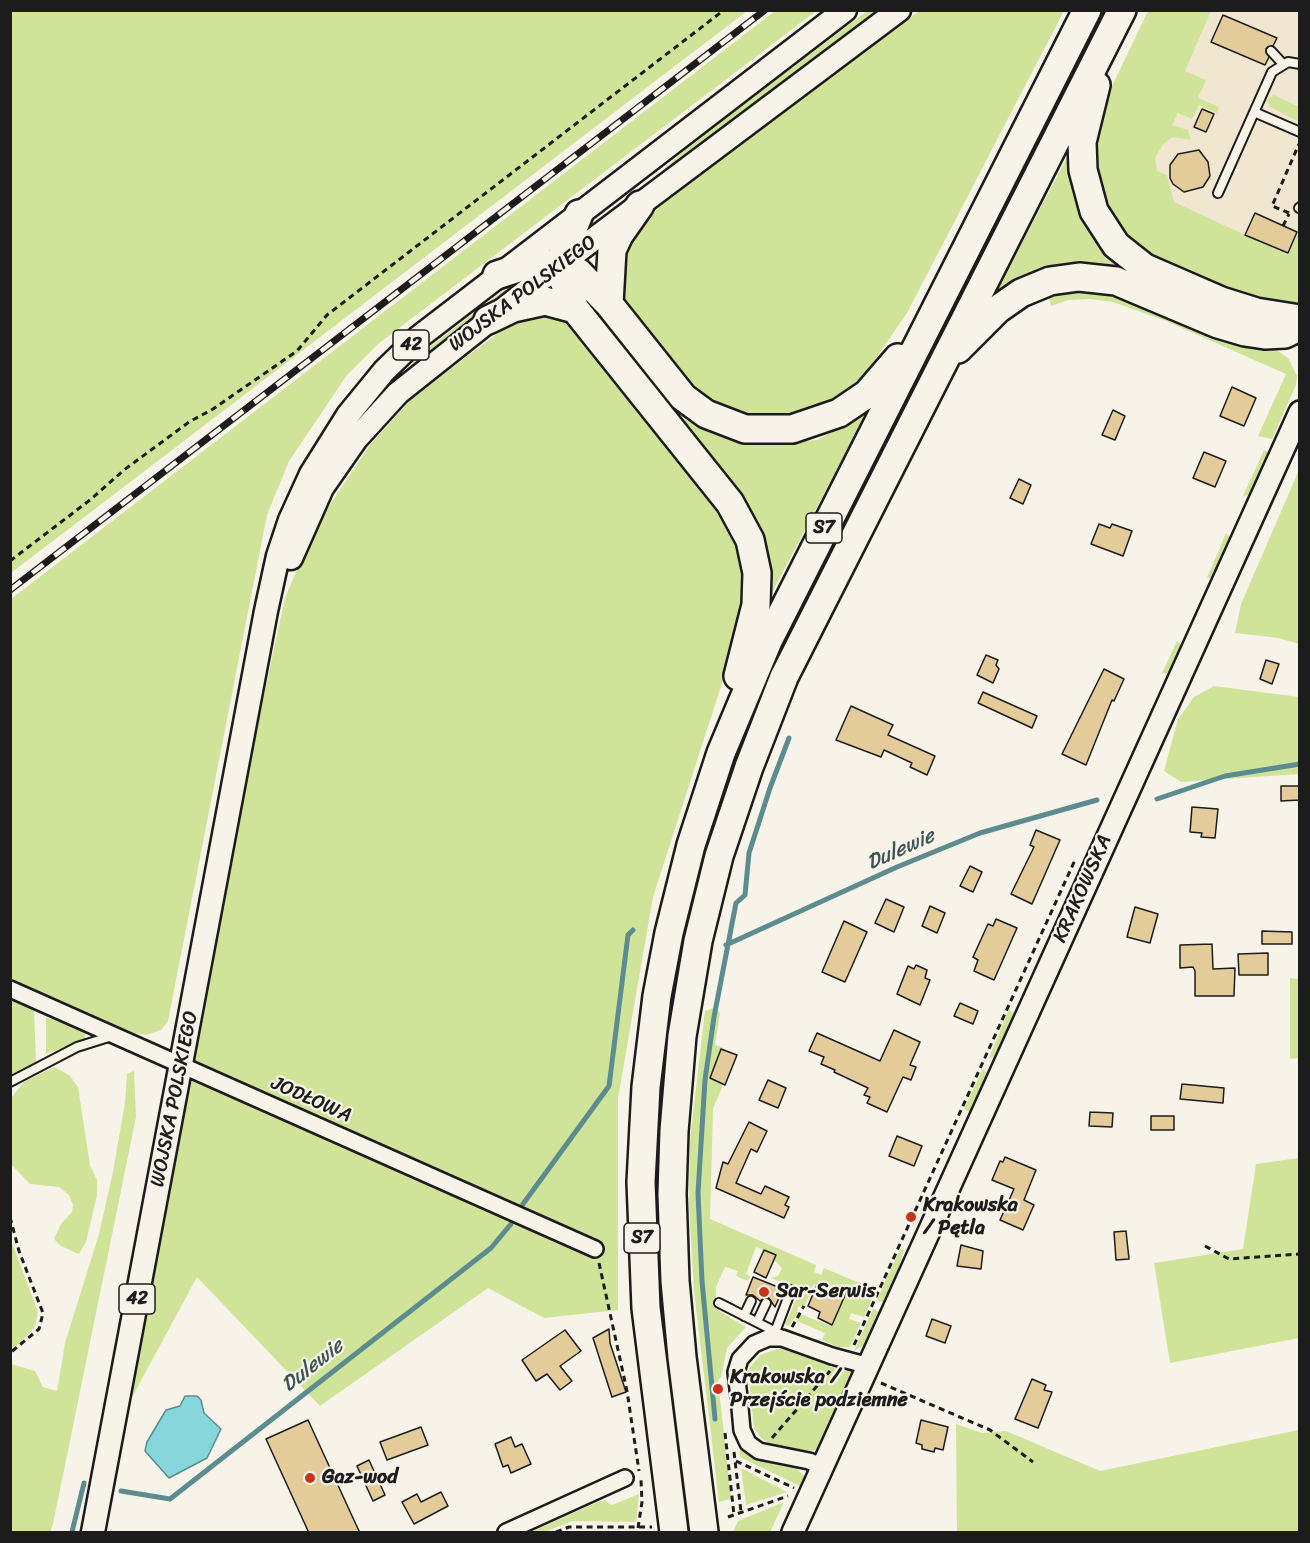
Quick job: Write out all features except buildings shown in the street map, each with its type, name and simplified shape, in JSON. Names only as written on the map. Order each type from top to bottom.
[{"type":"highway","name":"S7","points":[[664,1530],[646,1308],[641,1182],[650,1054],[669,933],[690,845],[721,753],[768,641],[1087,10]]},
{"type":"highway","name":"S7","points":[[704,1533],[682,1357],[672,1211],[677,1090],[687,1002],[699,940],[727,830],[784,677],[1122,10]]},
{"type":"highway","points":[[940,367],[1010,300],[1036,286],[1065,279],[1094,277],[1116,281],[1218,324],[1245,332],[1265,335],[1285,334],[1295,329],[1299,321],[1256,312],[1221,301],[1139,264],[1125,255],[1108,235],[1089,200],[1082,155],[1084,131],[1110,35]]},
{"type":"highway","points":[[609,304],[612,250],[619,235],[640,205]]},
{"type":"highway","points":[[579,214],[558,266],[575,309],[730,503],[750,540],[757,573],[756,605],[728,714],[721,753]]},
{"type":"highway","points":[[497,275],[531,264],[549,263],[578,272],[609,304],[672,385],[694,406],[718,420],[745,429],[760,431],[810,424],[854,405],[882,380],[937,307]]},
{"type":"highway","points":[[488,320],[513,308],[545,301],[575,309]]},
{"type":"main road","name":"WOJSKA POLSKIEGO","points":[[93,1533],[278,556],[290,520],[323,452],[348,415],[384,371],[420,337],[497,275],[845,10]]},
{"type":"main road","name":"WOJSKA POLSKIEGO","points":[[256,665],[292,557],[322,488],[356,439],[398,393],[558,266],[899,10]]},
{"type":"street","name":"KRAKOWSKA","points":[[793,1533],[1299,412]]},
{"type":"street","name":"JODŁOWA","points":[[10,989],[595,1249]]},
{"type":"street","points":[[823,1467],[809,1461],[759,1451],[748,1443],[742,1430],[737,1365],[743,1353],[754,1344],[785,1333],[848,1360],[867,1371]]},
{"type":"street","points":[[506,1533],[625,1478]]},
{"type":"lane","points":[[1271,51],[1283,64]]},
{"type":"lane","points":[[1218,193],[1272,72],[1283,64],[1299,64]]},
{"type":"lane","points":[[1254,112],[1299,132]]},
{"type":"lane","points":[[10,1082],[77,1047],[114,1035]]},
{"type":"lane","points":[[719,1303],[785,1333],[791,1290]]},
{"type":"lane","points":[[744,1316],[751,1301]]},
{"type":"lane","points":[[757,1322],[766,1304]]},
{"type":"path","points":[[10,561],[90,501],[124,470],[189,422],[213,409],[297,351],[327,315],[724,10]]},
{"type":"path","points":[[1299,143],[1272,206],[1299,217]]},
{"type":"path","points":[[1283,226],[1290,213]]},
{"type":"path","points":[[745,1465],[826,1374],[848,1360],[1077,854]]},
{"type":"path","points":[[10,1217],[19,1251],[44,1313],[39,1329],[10,1353]]},
{"type":"path","points":[[1204,1246],[1229,1259],[1249,1260],[1299,1254]]},
{"type":"path","points":[[595,1249],[627,1391],[642,1487],[635,1530]]},
{"type":"path","points":[[785,1333],[804,1306]]},
{"type":"path","points":[[867,1371],[990,1430],[1033,1462]]},
{"type":"path","points":[[724,1422],[734,1515]]},
{"type":"path","points":[[735,1461],[810,1496]]},
{"type":"path","points":[[737,1475],[741,1512]]},
{"type":"path","points":[[728,1517],[784,1498]]},
{"type":"path","points":[[556,1533],[569,1527],[664,1530]]},
{"type":"shaded area","points":[[1201,11],[1299,11],[1299,266],[1121,190]]},
{"type":"green space","points":[[11,10],[747,11],[11,573]]},
{"type":"green space","points":[[775,11],[816,11],[378,344],[347,375],[289,461],[267,515],[168,1021],[161,1030],[146,1035],[134,1033],[11,979],[11,599]]},
{"type":"green space","points":[[867,11],[881,11],[575,245],[576,238],[660,173],[689,146]]},
{"type":"green space","points":[[919,11],[1064,11],[907,313],[859,383],[826,405],[783,419],[738,419],[711,407],[631,311],[621,293],[624,251],[635,233],[661,205]]},
{"type":"green space","points":[[1148,11],[1211,11],[1185,71],[1206,80],[1198,98],[1219,107],[1217,113],[1199,105],[1192,119],[1178,113],[1172,125],[1188,130],[1191,140],[1173,137],[1164,143],[1155,158],[1157,171],[1167,175],[1174,202],[1288,255],[1299,230],[1299,302],[1271,305],[1169,268],[1126,239],[1104,206],[1097,171],[1096,140],[1102,107]]},
{"type":"green space","points":[[1274,95],[1299,107],[1299,122],[1269,106],[1267,100]]},
{"type":"green space","points":[[1073,146],[1133,270],[1128,277],[989,306]]},
{"type":"green space","points":[[539,270],[365,415],[364,411],[422,353],[526,273]]},
{"type":"green space","points":[[573,282],[697,424],[745,443],[782,443],[817,440],[867,412],[767,602],[746,506],[715,463],[578,292]]},
{"type":"green space","points":[[1102,288],[1275,349],[1288,358],[1297,376],[1296,385],[1272,439],[1258,436],[1286,374],[1166,321],[1113,302],[1090,299],[1068,300],[1051,306],[1048,293]]},
{"type":"green space","points":[[562,314],[709,490],[742,549],[745,593],[736,640],[653,897],[618,1098],[618,1310],[544,1318],[488,1288],[320,1406],[197,1277],[116,1427],[185,1060],[285,598],[314,529],[369,446],[413,397],[521,316]]},
{"type":"green space","points":[[1264,450],[1269,453],[1250,495],[1243,496]]},
{"type":"green space","points":[[1299,470],[1299,644],[1278,638],[1235,633],[1241,604]]},
{"type":"green space","points":[[1226,533],[1231,538],[1213,577],[1207,578]]},
{"type":"green space","points":[[1177,641],[1183,646],[1170,673],[1162,673]]},
{"type":"green space","points":[[1214,686],[1299,697],[1299,774],[1181,782],[1164,771],[1178,719],[1194,697]]},
{"type":"green space","points":[[1290,978],[1299,979],[1300,1058],[1290,1059]]},
{"type":"green space","points":[[11,1000],[34,1010],[36,1063],[11,1077]]},
{"type":"green space","points":[[714,1008],[720,1013],[715,1045],[724,1048],[712,1079],[723,1085],[713,1109],[710,1219],[816,1265],[814,1272],[821,1275],[824,1268],[876,1290],[864,1317],[851,1313],[849,1319],[861,1323],[850,1347],[838,1347],[822,1340],[825,1333],[797,1321],[800,1314],[831,1326],[845,1293],[826,1285],[825,1288],[814,1284],[805,1305],[798,1307],[797,1314],[789,1326],[785,1324],[800,1291],[771,1278],[778,1276],[782,1268],[774,1260],[776,1255],[756,1247],[746,1274],[750,1276],[748,1281],[736,1276],[738,1271],[725,1267],[716,1287],[716,1309],[746,1327],[727,1348],[721,1377],[718,1380],[731,1499],[719,1502],[694,1291],[689,1204],[690,1140],[705,1011]]},
{"type":"green space","points":[[1009,1009],[1014,1014],[995,1057],[989,1058]]},
{"type":"green space","points":[[46,1018],[60,1019],[85,1031],[85,1040],[46,1054]]},
{"type":"green space","points":[[55,1067],[70,1076],[78,1087],[90,1165],[97,1180],[97,1195],[86,1242],[79,1254],[61,1246],[54,1239],[61,1224],[72,1212],[73,1205],[69,1195],[59,1187],[30,1184],[11,1164],[11,1098],[25,1081]]},
{"type":"green space","points":[[983,1069],[987,1073],[970,1112],[964,1109]]},
{"type":"green space","points":[[134,1071],[136,1117],[53,1524],[50,1532],[11,1532],[11,1364],[35,1371],[43,1387],[57,1391],[65,1343],[99,1234],[113,1172],[125,1103],[127,1074]]},
{"type":"green space","points":[[1299,1158],[1299,1338],[1170,1363],[1154,1263],[1243,1249],[1256,1164]]},
{"type":"green space","points":[[11,1240],[38,1312],[35,1327],[11,1352]]},
{"type":"green space","points":[[900,1249],[904,1250],[887,1304],[877,1300]]},
{"type":"green space","points":[[873,1309],[883,1314],[870,1341],[854,1351]]},
{"type":"green space","points":[[780,1348],[834,1368],[856,1371],[822,1447],[813,1451],[772,1445],[761,1438],[754,1428],[748,1370],[760,1355]]},
{"type":"green space","points":[[956,1424],[982,1433],[1006,1431],[1100,1471],[1299,1430],[1299,1532],[957,1532]]},
{"type":"green space","points":[[739,1444],[745,1452],[758,1460],[797,1469],[804,1476],[804,1488],[740,1457]]},
{"type":"green space","points":[[741,1468],[787,1492],[746,1505]]},
{"type":"green space","points":[[639,1494],[636,1522],[572,1521],[545,1532],[531,1532],[598,1502],[604,1500],[612,1505]]},
{"type":"green space","points":[[784,1502],[770,1532],[733,1532],[738,1521]]},
{"type":"water","points":[[185,1396],[197,1396],[201,1400],[204,1413],[221,1429],[207,1458],[169,1478],[145,1451],[147,1442],[166,1410],[180,1406]]},
{"type":"waterway","points":[[715,1419],[702,1281],[698,1193],[705,1080],[714,1017],[736,903],[745,895],[749,853],[789,738]]},
{"type":"waterway","name":"Dulewie","points":[[1157,799],[1225,776],[1300,764]]},
{"type":"waterway","name":"Dulewie","points":[[726,945],[897,867],[980,833],[1097,800]]},
{"type":"waterway","name":"Dulewie","points":[[523,1204],[609,1086],[628,935],[633,930]]},
{"type":"waterway","name":"Dulewie","points":[[121,1491],[170,1499],[491,1248],[511,1224]]},
{"type":"waterway","name":"Dulewie","points":[[72,1532],[84,1483]]},
{"type":"railway","points":[[10,590],[765,10]]},
{"type":"place","name":"Krakowska / Pętla","points":[[911,1217]]},
{"type":"place","name":"Sar-Serwis","points":[[764,1292]]},
{"type":"place","name":"Krakowska / Przejście podziemne","points":[[718,1389]]},
{"type":"place","name":"Gaz-wod","points":[[310,1478]]}]
